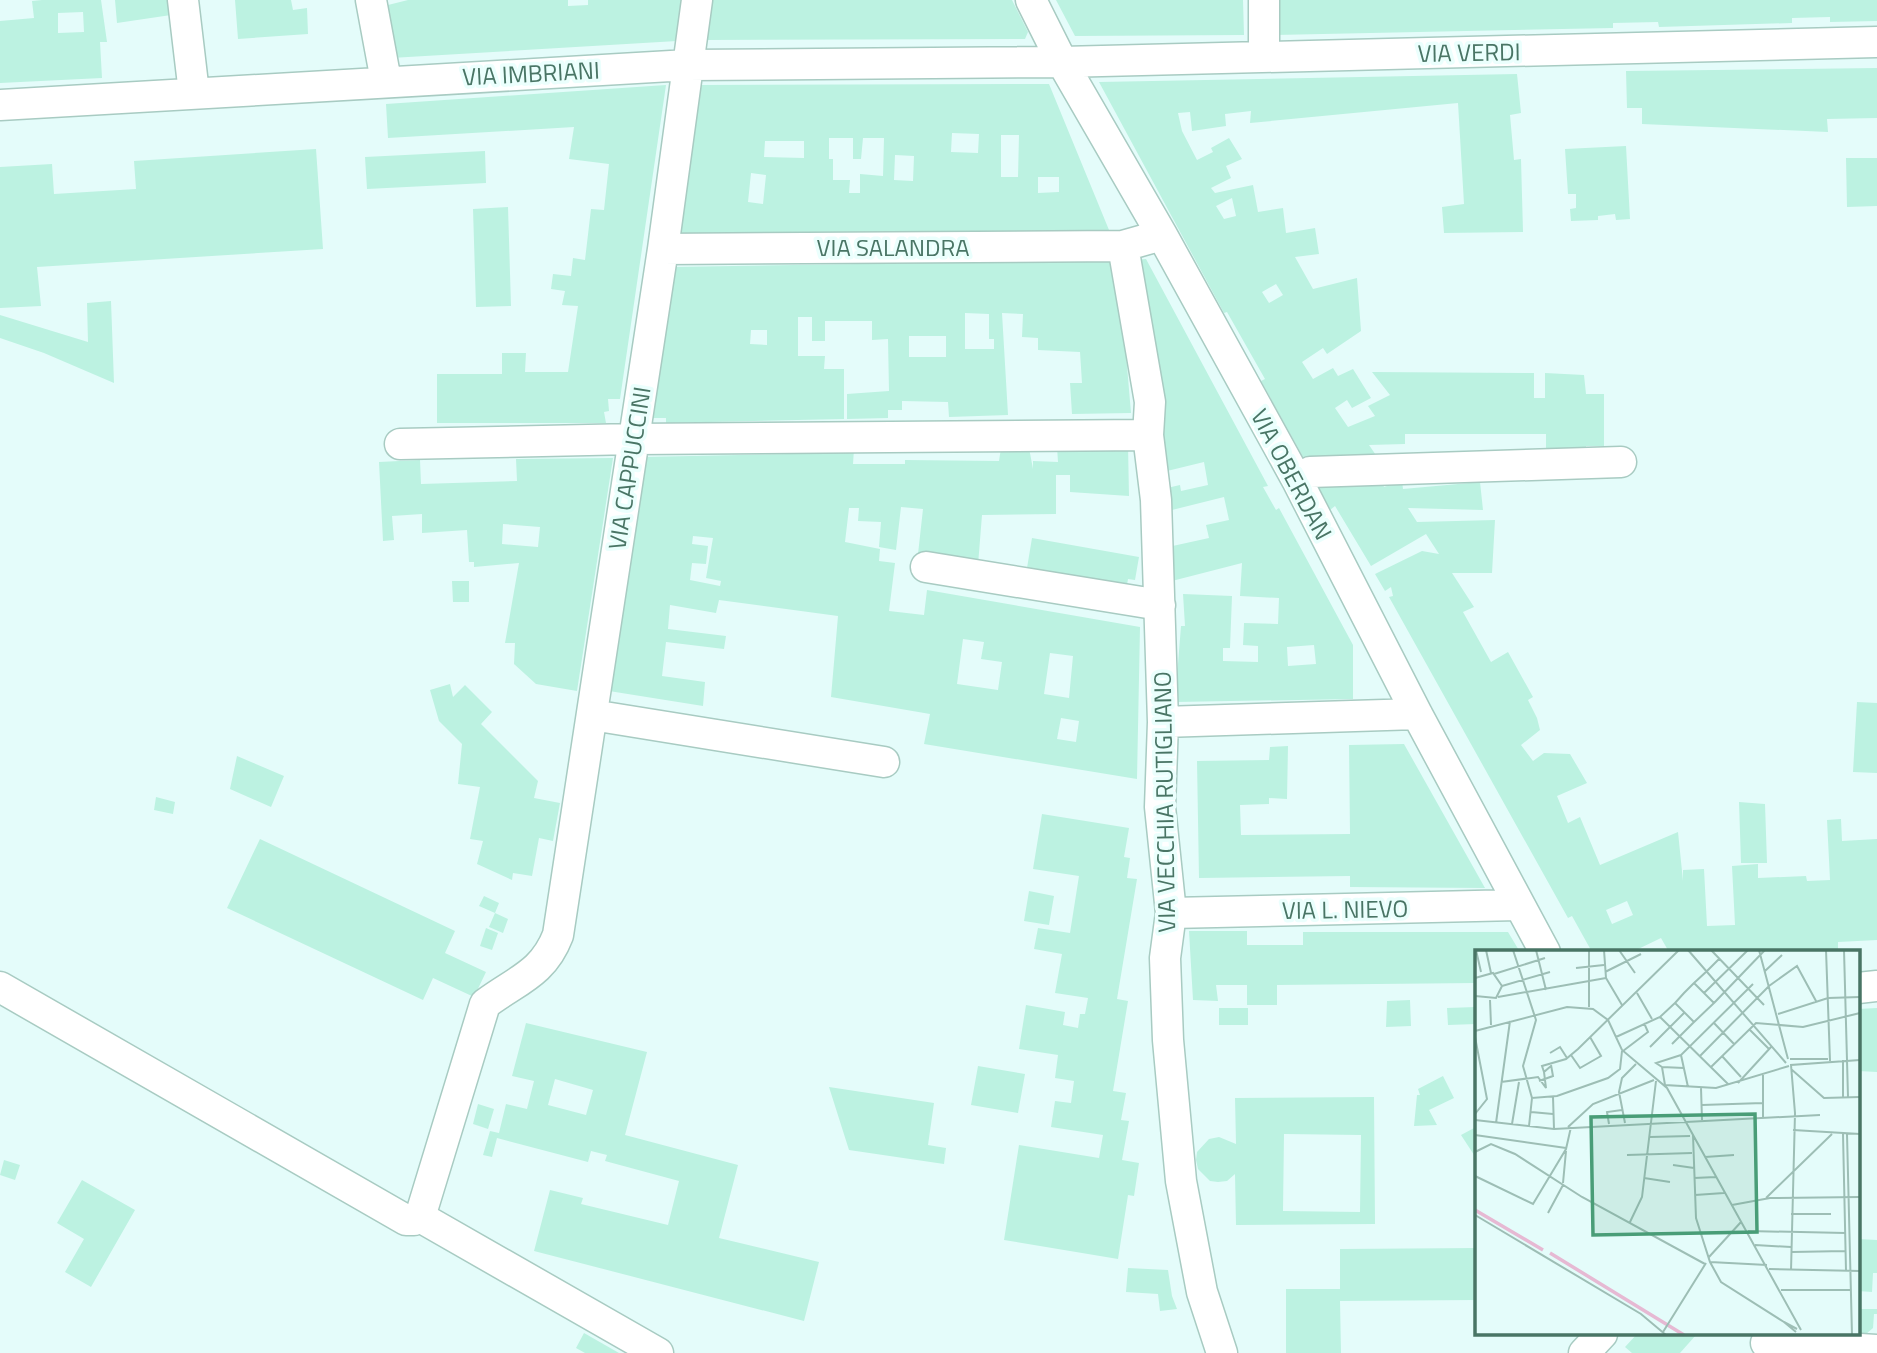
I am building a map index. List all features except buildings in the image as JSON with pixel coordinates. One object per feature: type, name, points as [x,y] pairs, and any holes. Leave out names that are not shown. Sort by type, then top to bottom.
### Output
[{"type":"street","points":[[183,0],[194,93]]},
{"type":"street","points":[[370,0],[386,81]]},
{"type":"street","name":"VIA CAPPUCCINI","points":[[421,1217],[485,1003],[534,972],[551,954],[558,935],[663,249],[697,0]]},
{"type":"street","name":"VIA OBERDAN","points":[[1031,0],[1062,62],[1162,235],[1297,480],[1544,950]]},
{"type":"street","points":[[1264,0],[1264,57]]},
{"type":"street","name":"VIA VERDI","points":[[1062,62],[1877,42]]},
{"type":"street","name":"VIA IMBRIANI","points":[[0,105],[688,65],[1062,62]]},
{"type":"street","points":[[1123,246],[1162,235]]},
{"type":"street","name":"VIA SALANDRA","points":[[663,249],[1123,246]]},
{"type":"street","name":"VIA VECCHIA RUTIGLIANO","points":[[1123,246],[1150,402],[1148,435],[1156,500],[1163,722],[1160,807],[1171,913],[1166,958],[1168,1026],[1181,1181],[1202,1292],[1222,1353]]},
{"type":"street","points":[[400,444],[634,439],[1148,435]]},
{"type":"street","points":[[1297,480],[1310,472],[1622,462]]},
{"type":"street","points":[[926,567],[1160,605]]},
{"type":"street","points":[[1163,722],[1418,714]]},
{"type":"street","points":[[592,715],[884,762]]},
{"type":"street","name":"VIA L. NIEVO","points":[[1171,913],[1518,905]]},
{"type":"street","points":[[0,987],[406,1220],[421,1217],[658,1353]]},
{"type":"street","points":[[1584,1353],[1600,1336]]},
{"type":"street","points":[[1766,1343],[1877,1350]]}]
